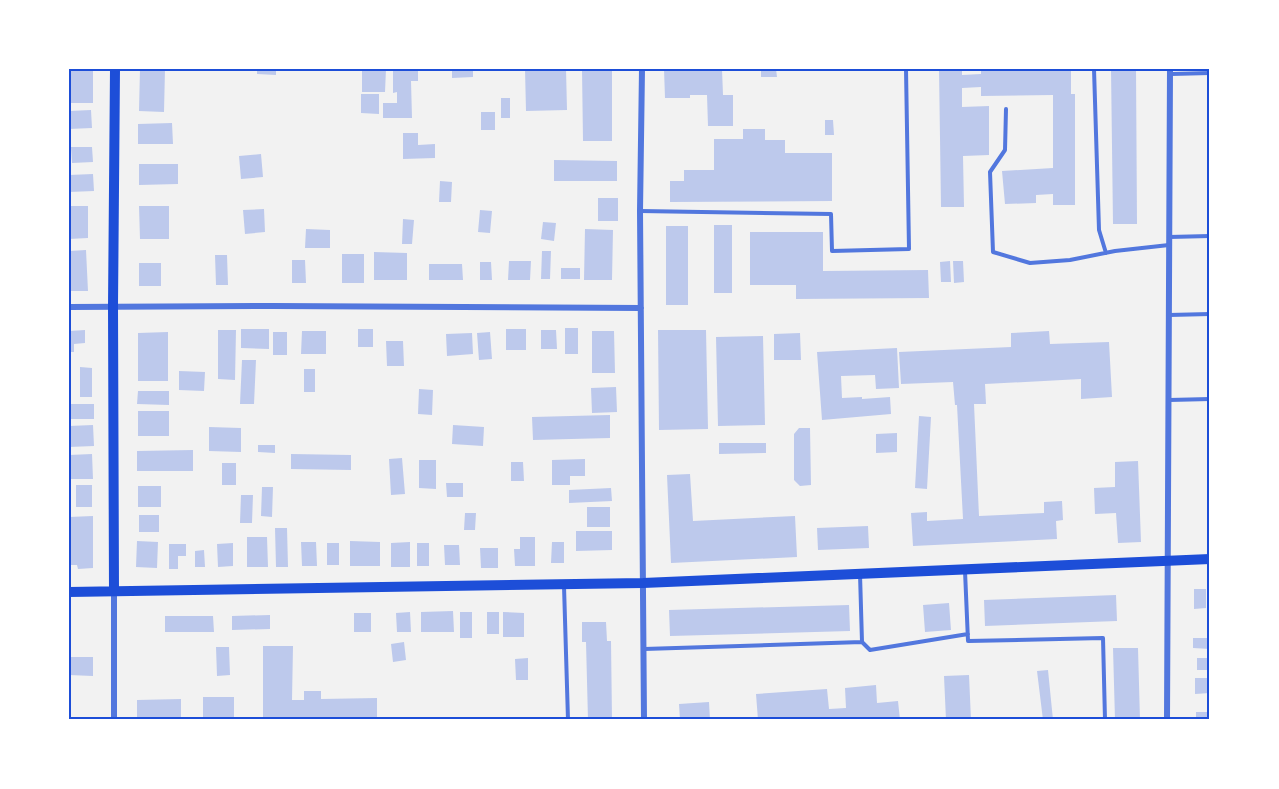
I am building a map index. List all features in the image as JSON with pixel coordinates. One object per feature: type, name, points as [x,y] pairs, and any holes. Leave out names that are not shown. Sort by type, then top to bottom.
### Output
[{"type":"main road","points":[[114,591],[115,69]]},
{"type":"main road","points":[[69,591],[643,583],[1210,559]]},
{"type":"street","points":[[642,69],[640,211],[644,720]]},
{"type":"street","points":[[1167,720],[1170,71]]},
{"type":"street","points":[[69,307],[641,308]]},
{"type":"street","points":[[114,591],[114,720]]},
{"type":"lane","points":[[640,211],[831,214],[832,251],[909,249],[906,69]]},
{"type":"lane","points":[[1094,69],[1099,230],[1106,253]]},
{"type":"lane","points":[[1170,71],[1210,73]]},
{"type":"lane","points":[[1006,109],[1005,150],[990,172],[993,252],[1030,263],[1070,260],[1170,245]]},
{"type":"lane","points":[[1169,237],[1210,236]]},
{"type":"lane","points":[[1169,315],[1210,314]]},
{"type":"lane","points":[[1168,400],[1210,399]]},
{"type":"lane","points":[[965,569],[968,641],[1103,638],[1105,720]]},
{"type":"lane","points":[[860,574],[862,642],[870,650],[968,634]]},
{"type":"lane","points":[[564,584],[568,720]]},
{"type":"lane","points":[[644,649],[862,642]]},
{"type":"building","points":[[69,69],[93,69],[93,103],[69,103]]},
{"type":"building","points":[[140,69],[165,69],[164,112],[139,111]]},
{"type":"building","points":[[257,69],[276,69],[276,75],[257,74]]},
{"type":"building","points":[[362,69],[386,69],[385,92],[362,92]]},
{"type":"building","points":[[393,69],[429,69],[429,71],[418,71],[418,81],[411,81],[412,118],[383,118],[383,103],[397,103],[397,92],[393,93]]},
{"type":"building","points":[[452,69],[473,69],[473,77],[452,78]]},
{"type":"building","points":[[525,69],[566,69],[567,110],[526,111]]},
{"type":"building","points":[[582,69],[612,69],[612,141],[583,141]]},
{"type":"building","points":[[664,69],[722,69],[723,95],[733,95],[733,126],[708,126],[707,95],[665,98]]},
{"type":"building","points":[[761,69],[776,69],[777,77],[761,77]]},
{"type":"building","points":[[939,69],[962,69],[962,75],[981,74],[981,69],[1071,69],[1071,94],[1075,94],[1075,205],[1053,205],[1053,194],[1036,195],[1036,203],[1005,204],[1002,171],[1053,168],[1053,95],[981,96],[981,87],[962,88],[962,107],[989,106],[989,155],[963,156],[964,207],[941,207]]},
{"type":"building","points":[[1111,69],[1136,69],[1137,224],[1113,224]]},
{"type":"building","points":[[361,94],[379,94],[379,114],[361,113]]},
{"type":"building","points":[[501,98],[510,98],[510,118],[501,118]]},
{"type":"building","points":[[91,110],[92,128],[69,129],[69,111]]},
{"type":"building","points":[[481,112],[495,112],[495,130],[481,130]]},
{"type":"building","points":[[825,120],[833,120],[834,135],[825,135]]},
{"type":"building","points":[[172,123],[173,144],[138,144],[138,124]]},
{"type":"building","points":[[743,129],[765,129],[765,140],[785,140],[785,153],[832,153],[832,201],[670,202],[670,181],[684,181],[684,170],[714,170],[714,139],[743,139]]},
{"type":"building","points":[[403,133],[418,133],[418,145],[435,144],[435,158],[403,159]]},
{"type":"building","points":[[71,147],[92,147],[93,162],[72,163]]},
{"type":"building","points":[[261,154],[263,177],[241,179],[239,156]]},
{"type":"building","points":[[554,160],[617,161],[617,181],[554,181]]},
{"type":"building","points":[[139,164],[178,164],[178,184],[139,185]]},
{"type":"building","points":[[93,174],[94,191],[69,192],[69,175]]},
{"type":"building","points":[[440,181],[452,182],[451,202],[439,202]]},
{"type":"building","points":[[598,198],[618,198],[618,221],[598,221]]},
{"type":"building","points":[[69,206],[88,206],[88,238],[69,239]]},
{"type":"building","points":[[139,206],[169,206],[169,239],[140,239]]},
{"type":"building","points":[[264,209],[265,232],[245,234],[243,210]]},
{"type":"building","points":[[480,210],[492,211],[490,233],[478,232]]},
{"type":"building","points":[[403,219],[414,220],[412,244],[402,244]]},
{"type":"building","points":[[543,222],[556,223],[554,241],[541,239]]},
{"type":"building","points":[[714,225],[732,225],[732,293],[714,293]]},
{"type":"building","points":[[666,226],[688,226],[688,305],[666,305]]},
{"type":"building","points":[[306,229],[330,230],[330,248],[305,248]]},
{"type":"building","points":[[585,229],[613,230],[612,280],[584,280]]},
{"type":"building","points":[[750,232],[823,232],[823,271],[928,270],[929,298],[796,299],[796,285],[750,285]]},
{"type":"building","points":[[86,250],[88,291],[69,291],[69,251]]},
{"type":"building","points":[[542,251],[551,251],[550,279],[541,279]]},
{"type":"building","points":[[374,252],[407,253],[407,280],[374,280]]},
{"type":"building","points":[[342,254],[364,254],[364,283],[342,283]]},
{"type":"building","points":[[215,255],[227,255],[228,285],[216,285]]},
{"type":"building","points":[[292,260],[305,260],[306,283],[292,283]]},
{"type":"building","points":[[509,261],[531,261],[530,280],[508,280]]},
{"type":"building","points":[[950,261],[951,282],[941,282],[940,262]]},
{"type":"building","points":[[953,261],[963,261],[964,282],[954,283]]},
{"type":"building","points":[[480,262],[491,262],[492,280],[480,280]]},
{"type":"building","points":[[139,263],[161,263],[161,286],[139,286]]},
{"type":"building","points":[[429,264],[462,264],[463,280],[429,280]]},
{"type":"building","points":[[561,268],[580,268],[580,279],[561,279]]},
{"type":"building","points":[[565,328],[578,328],[578,354],[565,354]]},
{"type":"building","points":[[241,329],[269,329],[269,349],[241,348]]},
{"type":"building","points":[[358,329],[373,329],[373,347],[358,347]]},
{"type":"building","points":[[506,329],[526,329],[526,350],[506,350]]},
{"type":"building","points":[[85,330],[85,343],[74,344],[74,352],[69,352],[69,331]]},
{"type":"building","points":[[218,330],[236,330],[235,380],[218,379]]},
{"type":"building","points":[[541,330],[556,330],[557,349],[541,349]]},
{"type":"building","points":[[658,330],[706,330],[708,429],[659,430]]},
{"type":"building","points":[[302,331],[326,331],[326,354],[301,354]]},
{"type":"building","points":[[592,331],[614,331],[615,373],[592,373]]},
{"type":"building","points":[[1049,331],[1050,344],[1109,342],[1112,397],[1081,399],[1081,379],[985,384],[986,404],[974,404],[979,516],[1044,513],[1044,502],[1062,501],[1063,520],[1056,521],[1057,539],[913,546],[911,513],[927,512],[927,521],[963,519],[957,405],[955,405],[953,382],[901,384],[899,352],[1011,347],[1011,333]]},
{"type":"building","points":[[168,332],[168,381],[138,381],[138,333]]},
{"type":"building","points":[[273,332],[287,332],[287,355],[273,355]]},
{"type":"building","points":[[490,332],[492,359],[479,360],[477,333]]},
{"type":"building","points":[[472,333],[473,354],[447,356],[446,334]]},
{"type":"building","points":[[800,333],[801,360],[774,360],[774,334]]},
{"type":"building","points":[[763,336],[765,425],[718,426],[716,337]]},
{"type":"building","points":[[386,341],[403,341],[404,366],[387,366]]},
{"type":"building","points":[[897,348],[899,388],[876,389],[875,375],[841,376],[842,398],[890,397],[891,414],[822,420],[817,352]]},
{"type":"building","points":[[242,360],[256,360],[254,404],[240,404]]},
{"type":"building","points":[[80,367],[92,368],[92,397],[80,397]]},
{"type":"building","points":[[304,369],[315,369],[315,392],[304,392]]},
{"type":"building","points":[[179,371],[205,372],[204,391],[179,390]]},
{"type":"building","points":[[616,387],[617,412],[592,413],[591,388]]},
{"type":"building","points":[[419,389],[433,390],[432,415],[418,414]]},
{"type":"building","points":[[138,391],[169,391],[169,405],[137,404]]},
{"type":"building","points":[[69,404],[94,404],[94,419],[69,419]]},
{"type":"building","points":[[138,411],[169,411],[169,436],[138,436]]},
{"type":"building","points":[[610,415],[610,438],[533,440],[532,417]]},
{"type":"building","points":[[919,416],[931,417],[927,489],[915,488]]},
{"type":"building","points":[[93,425],[94,446],[69,447],[69,426]]},
{"type":"building","points":[[453,425],[484,427],[483,446],[452,444]]},
{"type":"building","points":[[209,427],[241,428],[241,452],[209,451]]},
{"type":"building","points":[[799,428],[810,428],[811,485],[800,486],[794,480],[794,434]]},
{"type":"building","points":[[897,433],[897,452],[876,453],[876,434]]},
{"type":"building","points":[[719,443],[766,443],[766,453],[719,454]]},
{"type":"building","points":[[258,445],[275,445],[275,453],[258,452]]},
{"type":"building","points":[[193,450],[193,471],[137,471],[137,451]]},
{"type":"building","points":[[92,454],[93,479],[69,479],[69,455]]},
{"type":"building","points":[[291,454],[351,455],[351,470],[291,469]]},
{"type":"building","points":[[402,458],[405,494],[391,495],[389,459]]},
{"type":"building","points":[[585,459],[585,476],[570,476],[570,485],[552,485],[552,460]]},
{"type":"building","points":[[419,460],[436,460],[436,489],[419,488]]},
{"type":"building","points":[[1138,461],[1141,542],[1118,543],[1116,513],[1095,514],[1094,488],[1115,487],[1115,462]]},
{"type":"building","points":[[511,462],[523,462],[524,481],[511,481]]},
{"type":"building","points":[[222,463],[236,463],[236,485],[222,485]]},
{"type":"building","points":[[690,474],[693,521],[795,516],[797,557],[671,563],[667,475]]},
{"type":"building","points":[[446,483],[463,483],[463,497],[447,497]]},
{"type":"building","points":[[76,485],[92,485],[92,507],[76,507]]},
{"type":"building","points":[[138,486],[161,486],[161,507],[138,507]]},
{"type":"building","points":[[262,487],[273,487],[272,517],[261,516]]},
{"type":"building","points":[[611,488],[612,501],[569,503],[569,490]]},
{"type":"building","points":[[241,495],[253,495],[252,523],[240,523]]},
{"type":"building","points":[[587,507],[610,507],[610,527],[587,527]]},
{"type":"building","points":[[465,513],[476,513],[475,530],[464,530]]},
{"type":"building","points":[[139,515],[159,515],[159,532],[139,532]]},
{"type":"building","points":[[93,516],[93,568],[78,569],[77,565],[69,565],[69,517]]},
{"type":"building","points":[[868,526],[869,548],[818,550],[817,528]]},
{"type":"building","points":[[275,528],[287,528],[288,567],[276,567]]},
{"type":"building","points":[[576,531],[612,531],[612,550],[576,551]]},
{"type":"building","points":[[247,537],[267,537],[268,567],[247,567]]},
{"type":"building","points":[[520,537],[535,537],[535,566],[515,566],[514,549],[520,549]]},
{"type":"building","points":[[137,541],[158,542],[157,568],[136,567]]},
{"type":"building","points":[[350,541],[380,542],[380,566],[350,566]]},
{"type":"building","points":[[301,542],[316,542],[317,566],[302,566]]},
{"type":"building","points":[[410,542],[410,567],[391,567],[391,543]]},
{"type":"building","points":[[552,542],[564,542],[564,563],[551,563]]},
{"type":"building","points":[[233,543],[233,566],[218,567],[217,544]]},
{"type":"building","points":[[327,543],[339,543],[339,565],[327,565]]},
{"type":"building","points":[[417,543],[429,543],[429,566],[417,566]]},
{"type":"building","points":[[169,544],[186,544],[186,556],[178,556],[178,569],[169,569]]},
{"type":"building","points":[[444,545],[459,545],[460,565],[445,565]]},
{"type":"building","points":[[480,548],[498,548],[498,568],[481,568]]},
{"type":"building","points":[[204,550],[205,567],[195,567],[195,551]]},
{"type":"building","points":[[1194,589],[1206,589],[1206,608],[1194,609]]},
{"type":"building","points":[[1116,595],[1117,621],[985,626],[984,600]]},
{"type":"building","points":[[949,603],[951,630],[925,632],[923,605]]},
{"type":"building","points":[[849,605],[850,631],[670,636],[669,610]]},
{"type":"building","points":[[453,611],[454,632],[421,632],[421,612]]},
{"type":"building","points":[[410,612],[411,632],[397,632],[396,613]]},
{"type":"building","points":[[460,612],[472,612],[472,638],[460,638]]},
{"type":"building","points":[[487,612],[499,612],[499,634],[487,634]]},
{"type":"building","points":[[503,612],[524,613],[524,637],[503,637]]},
{"type":"building","points":[[354,613],[371,613],[371,632],[354,632]]},
{"type":"building","points":[[270,615],[270,629],[232,630],[232,616]]},
{"type":"building","points":[[165,616],[213,616],[214,632],[165,632]]},
{"type":"building","points":[[582,622],[606,622],[607,641],[611,641],[612,720],[588,720],[586,642],[582,642]]},
{"type":"building","points":[[1193,638],[1210,638],[1210,649],[1193,648]]},
{"type":"building","points":[[404,642],[406,660],[393,662],[391,644]]},
{"type":"building","points":[[263,646],[293,646],[292,700],[304,700],[304,691],[321,691],[321,699],[377,698],[377,720],[263,720]]},
{"type":"building","points":[[216,647],[229,647],[230,675],[217,676]]},
{"type":"building","points":[[1113,648],[1138,648],[1140,720],[1115,720]]},
{"type":"building","points":[[69,657],[93,657],[93,676],[69,675]]},
{"type":"building","points":[[528,658],[528,680],[516,680],[515,659]]},
{"type":"building","points":[[1197,658],[1210,658],[1210,670],[1197,670]]},
{"type":"building","points":[[1048,670],[1053,720],[1043,720],[1037,671]]},
{"type":"building","points":[[969,675],[971,720],[946,720],[944,676]]},
{"type":"building","points":[[1195,678],[1210,678],[1210,693],[1195,694]]},
{"type":"building","points":[[876,685],[877,703],[898,701],[900,720],[801,720],[801,718],[758,720],[756,694],[827,689],[829,709],[846,708],[845,688]]},
{"type":"building","points":[[203,697],[234,697],[234,720],[203,720]]},
{"type":"building","points":[[181,699],[181,720],[137,718],[137,700]]},
{"type":"building","points":[[709,702],[710,720],[680,720],[679,704]]},
{"type":"building","points":[[1196,712],[1210,712],[1210,720],[1196,720]]}]
